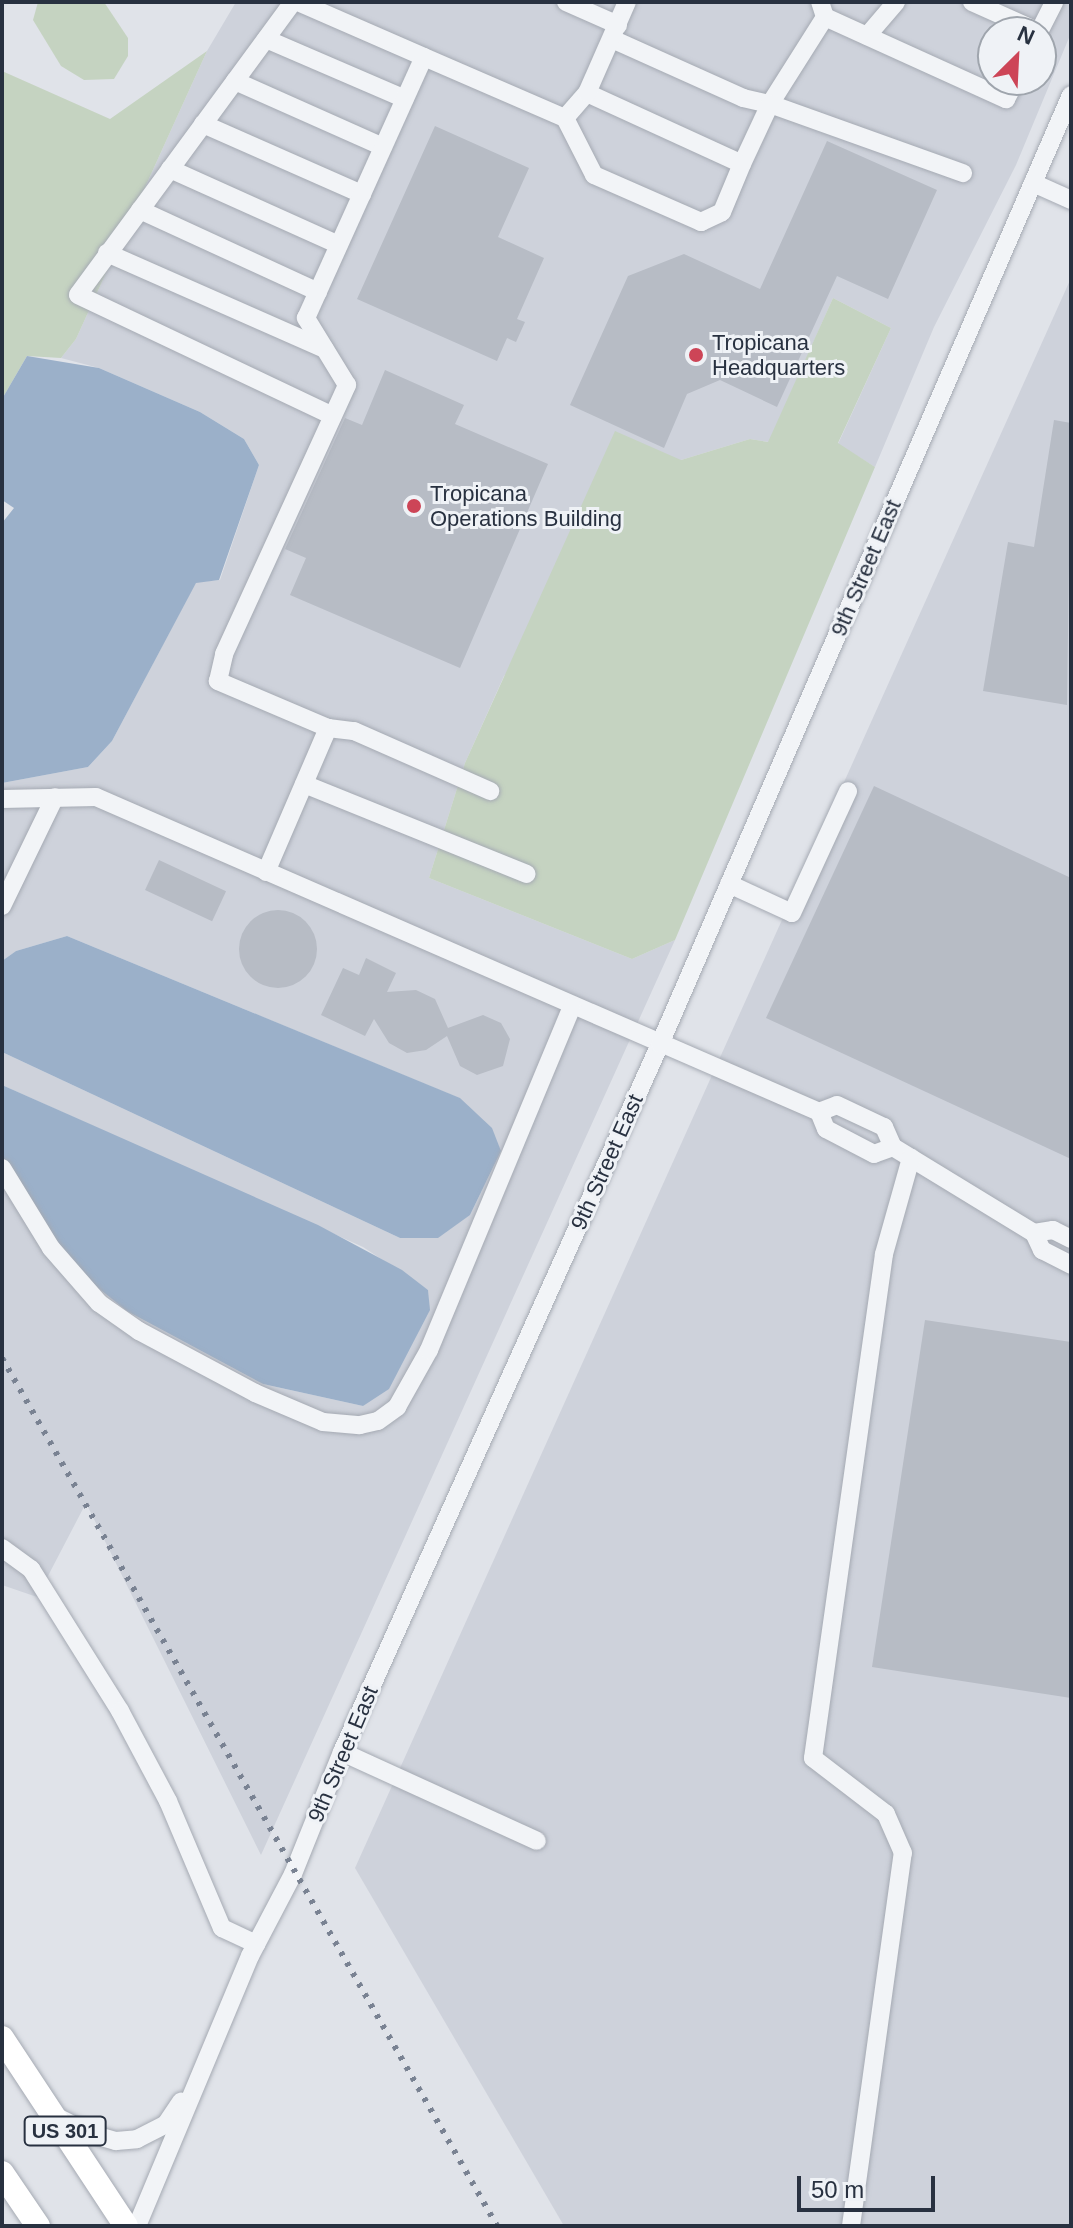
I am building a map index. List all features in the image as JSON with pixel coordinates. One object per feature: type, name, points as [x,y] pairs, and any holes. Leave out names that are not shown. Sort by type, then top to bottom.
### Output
[{"type":"main road","name":"US 301","points":[[2,2038],[126,2226]]},
{"type":"main road","points":[[2,2173],[38,2226]]},
{"type":"street","points":[[333,416],[78,295],[295,2],[565,118],[594,175],[701,222],[722,212],[770,104],[823,7],[867,36],[977,86]]},
{"type":"street","points":[[566,2],[615,32],[743,98],[770,104],[963,173]]},
{"type":"street","points":[[565,118],[587,93],[627,2]]},
{"type":"street","points":[[867,36],[896,2]]},
{"type":"street","points":[[972,2],[1003,16]]},
{"type":"street","points":[[266,39],[405,99]]},
{"type":"street","points":[[424,57],[306,318],[347,385],[224,654],[218,681],[328,728],[354,731],[490,791]]},
{"type":"street","points":[[235,81],[383,147]]},
{"type":"street","points":[[587,93],[742,164]]},
{"type":"street","name":"9th Street East","points":[[137,2226],[256,1944],[293,1874],[342,1752],[660,1044],[1071,95]]},
{"type":"street","points":[[203,124],[362,194]]},
{"type":"street","points":[[170,169],[339,245]]},
{"type":"street","points":[[1033,183],[1071,200]]},
{"type":"street","points":[[140,210],[318,292]]},
{"type":"street","points":[[107,253],[325,349]]},
{"type":"street","points":[[266,872],[328,728]]},
{"type":"street","points":[[304,784],[527,874]]},
{"type":"street","points":[[729,884],[792,913],[848,791]]},
{"type":"street","points":[[2,906],[55,797]]},
{"type":"street","points":[[2,799],[96,797],[819,1112],[837,1105],[884,1127],[893,1147],[1034,1233],[1042,1250],[1071,1265]]},
{"type":"street","points":[[2,1168],[51,1248],[99,1303],[139,1331],[255,1393],[323,1422],[360,1425],[378,1421],[397,1407],[429,1350],[572,1007]]},
{"type":"street","points":[[819,1112],[826,1129],[874,1154],[893,1147]]},
{"type":"street","points":[[851,2226],[903,1853],[886,1814],[813,1758],[884,1254],[911,1158]]},
{"type":"street","points":[[1034,1233],[1053,1230],[1071,1239]]},
{"type":"street","points":[[2,1548],[31,1569],[120,1711],[168,1801],[222,1928],[256,1944]]},
{"type":"street","points":[[342,1752],[537,1841]]},
{"type":"street","points":[[55,2116],[91,2134],[116,2141],[137,2139],[166,2124],[199,2077]]},
{"type":"shaded area","points":[[236,2],[1071,2],[1071,33],[1057,67],[1057,16],[977,16],[977,96],[1045,96],[1016,165],[934,327],[875,467],[838,444],[891,328],[833,298],[769,442],[750,439],[681,460],[504,676],[465,763],[429,878],[632,959],[675,940],[261,1855],[86,1503],[37,1597],[2,1585],[2,1160],[263,1384],[363,1406],[429,1310],[428,1290],[363,1247],[2,1085],[2,1052],[400,1238],[470,1215],[501,1151],[459,1098],[67,936],[16,951],[2,961],[2,783],[88,767],[112,741],[196,582],[220,580],[259,465],[244,439],[200,412],[99,368],[61,358],[76,339],[207,51]]},
{"type":"shaded area","points":[[1071,278],[1071,2226],[564,2226],[355,1868]]},
{"type":"green space","points":[[38,2],[104,2],[128,38],[128,56],[114,79],[84,80],[61,66],[33,20]]},
{"type":"green space","points":[[207,51],[76,339],[61,358],[27,356],[2,399],[2,71],[110,119]]},
{"type":"green space","points":[[833,298],[891,328],[838,443],[875,467],[675,940],[632,959],[429,878],[465,763],[615,431],[681,460],[750,439],[768,442]]},
{"type":"water","points":[[27,356],[99,368],[200,412],[244,439],[259,465],[219,580],[196,583],[112,741],[88,767],[2,783],[2,523],[14,508],[2,500],[2,399]]},
{"type":"water","points":[[67,936],[460,1098],[492,1128],[501,1151],[470,1215],[438,1238],[400,1238],[2,1052],[2,961],[16,951]]},
{"type":"water","points":[[2,1085],[318,1225],[402,1270],[428,1290],[430,1310],[389,1389],[363,1406],[263,1384],[127,1311],[67,1263],[2,1160]]},
{"type":"building","points":[[435,126],[529,168],[498,237],[544,258],[517,319],[525,322],[516,342],[507,338],[497,361],[357,299]]},
{"type":"building","name":"Tropicana Headquarters","points":[[827,141],[937,190],[888,299],[837,276],[777,407],[720,380],[687,394],[664,448],[570,405],[628,276],[684,254],[760,289]]},
{"type":"building","name":"Tropicana Operations Building","points":[[385,370],[464,405],[455,424],[548,464],[460,668],[290,595],[306,558],[285,549],[345,418],[362,425]]},
{"type":"building","points":[[1054,420],[1071,423],[1067,705],[983,691],[1008,542],[1034,547]]},
{"type":"building","points":[[874,786],[1071,878],[1071,1159],[766,1018]]},
{"type":"building","points":[[159,860],[226,891],[212,921],[145,890]]},
{"type":"building","points":[[270,910],[286,910],[300,916],[311,927],[317,949],[311,971],[300,982],[286,988],[270,988],[256,982],[245,971],[239,957],[239,941],[245,927],[256,916]]},
{"type":"building","points":[[366,958],[396,973],[387,992],[416,990],[435,999],[448,1028],[483,1015],[501,1023],[510,1039],[503,1066],[477,1075],[460,1066],[447,1036],[426,1050],[407,1053],[389,1043],[374,1019],[365,1036],[321,1015],[343,968],[359,975]]},
{"type":"building","points":[[925,1320],[1071,1342],[1071,1698],[872,1667]]},
{"type":"railway","points":[[2,1358],[497,2226]]},
{"type":"place","name":"Tropicana Headquarters","points":[[696,355]]},
{"type":"place","name":"Tropicana Operations Building","points":[[414,506]]}]
